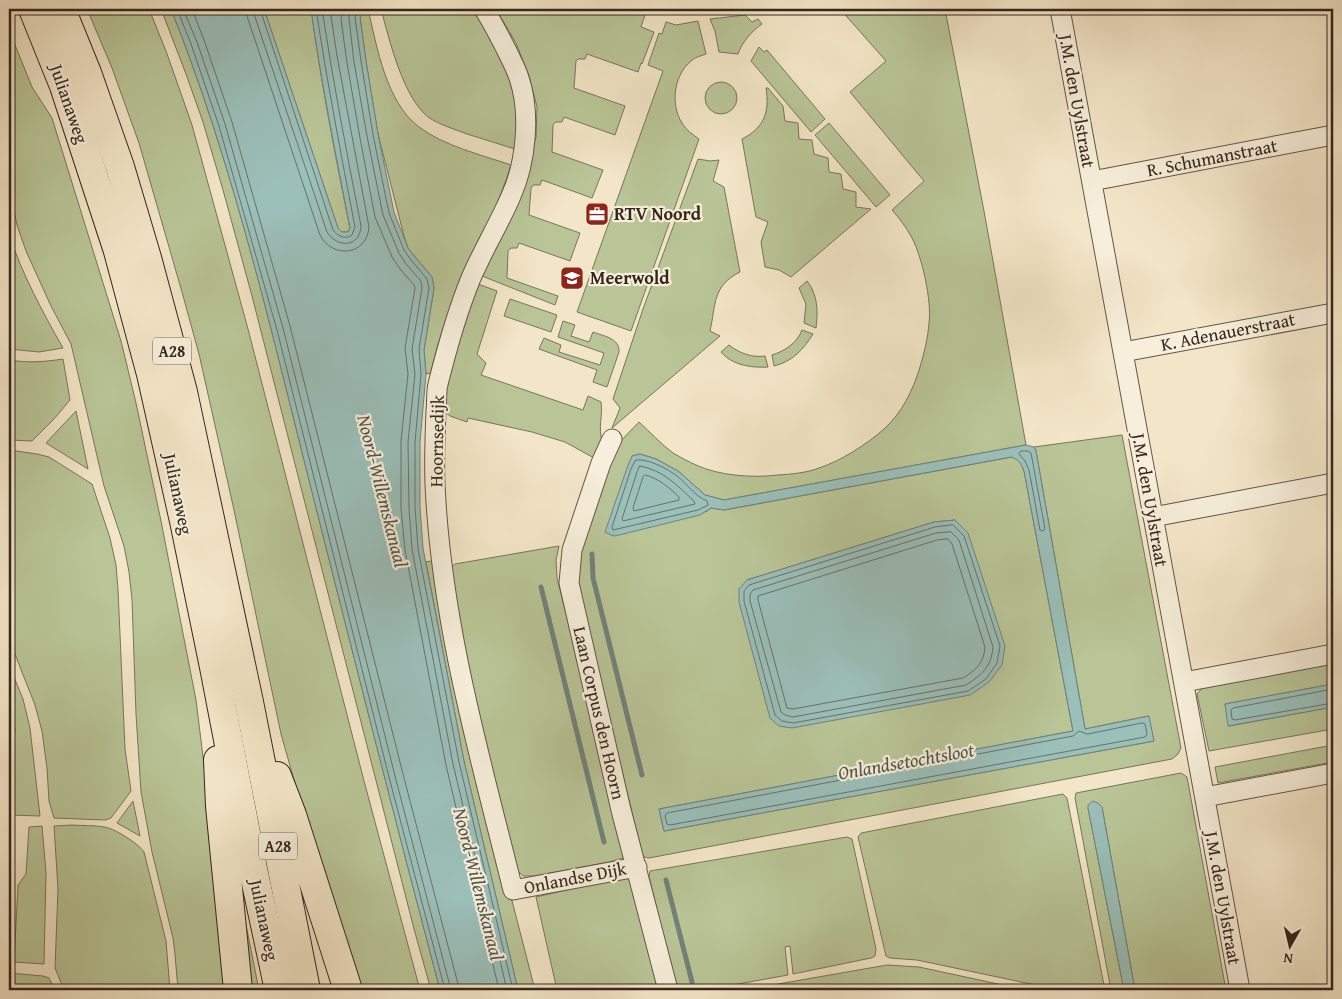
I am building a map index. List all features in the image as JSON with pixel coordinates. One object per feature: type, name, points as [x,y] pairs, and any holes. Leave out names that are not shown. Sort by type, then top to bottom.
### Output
[{"type":"highway","name":"Julianaweg","points":[[33,9],[64,86],[121,260],[152,374],[184,521],[279,990]]},
{"type":"highway","name":"Julianaweg","points":[[61,9],[120,167],[183,392],[249,702],[306,990]]},
{"type":"highway","name":"A28","points":[[214,667],[220,806],[238,990]]},
{"type":"highway","name":"A28","points":[[249,702],[292,815],[348,990]]},
{"type":"street","name":"Hoornsedijk","points":[[484,9],[498,31],[519,78],[524,106],[525,137],[522,158],[512,194],[471,278],[454,323],[438,387],[434,449],[437,516],[455,649],[465,698],[513,890]]},
{"type":"street","name":"J.M. den Uylstraat","points":[[1060,9],[1240,990]]},
{"type":"street","name":"R. Schumanstraat","points":[[1092,181],[1333,135]]},
{"type":"street","name":"K. Adenauerstraat","points":[[1123,352],[1333,312]]},
{"type":"street","name":"Laan Corpus den Hoorn","points":[[612,439],[601,462],[572,550],[569,583],[622,810],[668,990]]},
{"type":"street","points":[[1153,517],[1333,483]]},
{"type":"street","points":[[1184,682],[1333,654]]},
{"type":"street","points":[[1205,797],[1333,773]]},
{"type":"street","name":"Onlandse Dijk","points":[[513,890],[637,867]]},
{"type":"green space","points":[[87,9],[149,9],[192,125],[248,329],[364,781],[420,990],[356,990],[281,734],[234,510],[199,354],[182,292],[139,143],[112,68]]},
{"type":"green space","points":[[161,9],[171,9],[193,66],[213,124],[248,242],[440,990],[431,990],[414,929],[252,296],[223,190],[203,122]]},
{"type":"green space","points":[[264,9],[311,9],[319,64],[350,228],[348,232],[342,232],[338,228]]},
{"type":"green space","points":[[368,9],[384,73],[398,103],[408,116],[419,127],[440,140],[511,165],[502,191],[446,320],[431,373],[426,374],[424,350],[434,288],[432,277],[408,248],[378,134],[360,17]]},
{"type":"green space","points":[[381,9],[476,9],[493,38],[518,97],[518,150],[442,125],[428,117],[419,108],[411,96],[398,67]]},
{"type":"green space","points":[[496,9],[647,9],[641,27],[654,32],[638,72],[587,54],[585,59],[578,59],[576,61],[574,88],[625,106],[615,135],[564,117],[562,122],[556,122],[553,125],[552,152],[603,170],[592,198],[542,180],[540,185],[533,185],[531,188],[529,215],[580,233],[570,261],[519,243],[517,248],[511,248],[508,251],[507,278],[558,296],[555,305],[482,276],[512,213],[524,181],[536,137],[537,107],[529,76],[516,43]]},
{"type":"green space","points":[[840,9],[945,9],[1026,445],[724,500],[705,495],[678,471],[656,459],[640,454],[632,456],[706,512],[711,508],[724,510],[1012,457],[1017,459],[1024,471],[1073,731],[659,809],[664,831],[1154,741],[1148,716],[1085,729],[1034,447],[1122,435],[1181,748],[1172,759],[649,858],[644,857],[577,587],[575,566],[612,450],[639,422],[673,453],[705,469],[726,474],[768,476],[809,471],[836,461],[853,452],[877,435],[890,423],[901,408],[910,393],[920,367],[927,340],[930,314],[925,279],[916,246],[892,210],[924,181],[850,92],[886,61]],"holes":[[[955,520],[747,580],[934,522]]]},
{"type":"green space","points":[[745,15],[752,22],[758,19],[762,24],[748,37],[738,54],[719,52],[715,31],[710,19]]},
{"type":"green space","points":[[698,21],[706,54],[694,58],[685,67],[678,82],[675,99],[678,115],[682,123],[687,130],[699,139],[631,331],[577,312],[663,71],[648,65],[659,33],[662,34],[666,22],[676,25]]},
{"type":"green space","points":[[9,30],[32,87],[52,118],[121,341],[136,403],[196,700],[216,861],[229,990],[178,990],[173,938],[152,852],[141,792],[132,600],[124,546],[104,486],[71,344],[26,251],[17,225],[9,186]]},
{"type":"green space","points":[[759,47],[764,52],[767,50],[825,119],[811,132],[751,61]]},
{"type":"green space","points":[[721,82],[733,86],[737,98],[733,110],[721,114],[709,110],[705,98],[709,86]]},
{"type":"green space","points":[[766,88],[783,106],[785,121],[798,123],[799,139],[812,140],[814,154],[828,158],[829,172],[841,174],[843,189],[856,192],[856,207],[871,209],[791,277],[779,270],[765,267],[761,242],[768,222],[756,217],[742,139],[756,130],[764,118],[767,105]]},
{"type":"green space","points":[[829,123],[890,195],[876,207],[815,135]]},
{"type":"green space","points":[[698,159],[719,160],[713,181],[724,187],[740,272],[724,283],[717,297],[710,331],[720,336],[612,428],[620,408],[613,399],[643,309]]},
{"type":"green space","points":[[9,234],[33,292],[63,348],[39,352],[9,349]]},
{"type":"green space","points":[[807,281],[811,286],[816,303],[816,328],[804,323],[806,304],[799,288]]},
{"type":"green space","points":[[478,284],[497,291],[477,354],[486,363],[481,375],[583,410],[588,396],[601,402],[600,431],[602,441],[594,458],[565,442],[532,432],[468,418],[467,422],[450,416],[445,412],[443,402],[458,333]]},
{"type":"green space","points":[[510,299],[557,315],[551,332],[504,316]]},
{"type":"green space","points":[[563,321],[575,325],[571,336],[589,342],[593,332],[610,338],[619,347],[607,387],[593,382],[597,370],[539,349],[544,338],[561,345],[559,352],[600,365],[604,353],[558,337]]},
{"type":"green space","points":[[802,330],[813,334],[797,354],[787,361],[774,366],[772,355],[790,346]]},
{"type":"green space","points":[[729,345],[746,354],[765,356],[768,367],[755,367],[736,363],[721,352]]},
{"type":"green space","points":[[63,359],[70,400],[32,441],[9,440],[9,360],[36,362]]},
{"type":"green space","points":[[76,411],[88,469],[46,443]]},
{"type":"green space","points":[[9,450],[49,457],[92,484],[110,538],[116,565],[118,589],[125,749],[131,791],[111,818],[105,820],[54,818],[49,801],[42,731],[35,705],[9,639]]},
{"type":"green space","points":[[559,546],[556,560],[557,578],[626,854],[623,858],[609,862],[534,876],[523,876],[518,871],[464,656],[449,569],[455,564]]},
{"type":"green space","points":[[437,560],[509,889],[535,990],[518,990],[464,761],[426,562]]},
{"type":"green space","points":[[1333,660],[1333,684],[1225,704],[1229,726],[1333,707],[1333,729],[1209,751],[1197,694],[1203,687]]},
{"type":"green space","points":[[9,665],[23,699],[30,728],[40,816],[9,815],[15,728],[9,727]]},
{"type":"green space","points":[[1333,745],[1333,762],[1218,783],[1215,767]]},
{"type":"green space","points":[[1181,773],[1187,777],[1226,990],[1135,990],[1102,807],[1088,808],[1124,990],[1111,990],[1075,798],[1076,793]]},
{"type":"green space","points":[[1063,794],[1067,798],[1105,990],[1059,990],[917,960],[886,956],[858,837],[861,833]]},
{"type":"green space","points":[[133,801],[140,836],[117,823]]},
{"type":"green space","points":[[72,825],[108,828],[132,841],[144,852],[166,941],[170,990],[64,990],[55,968],[58,889],[54,826]]},
{"type":"green space","points":[[42,826],[46,873],[44,964],[14,962],[18,885],[26,874],[29,827]]},
{"type":"green space","points":[[847,837],[852,839],[876,949],[875,956],[793,974],[790,946],[785,947],[788,975],[705,990],[676,990],[649,876],[650,871]]},
{"type":"green space","points":[[234,865],[259,990],[244,990]]},
{"type":"green space","points":[[626,876],[631,881],[658,990],[557,990],[536,897]]},
{"type":"green space","points":[[887,965],[919,967],[998,984],[1004,990],[744,990]]},
{"type":"green space","points":[[9,973],[49,978],[55,990],[9,990]]},
{"type":"water","name":"Noord-Willemskanaal","points":[[171,9],[264,9],[338,228],[342,232],[348,232],[350,228],[324,91],[311,9],[368,9],[360,17],[378,134],[394,212],[408,248],[432,277],[434,288],[424,350],[426,374],[420,442],[420,507],[423,548],[464,761],[518,990],[440,990],[248,242],[213,124]]},
{"type":"water","points":[[1026,445],[1034,447],[1036,451],[1085,729],[1149,716],[1154,741],[664,831],[659,809],[1073,731],[1024,471],[1016,459],[1011,457],[724,510],[711,508],[700,515],[615,536],[605,532],[632,456],[640,454],[656,459],[678,471],[705,495],[724,500]]},
{"type":"water","points":[[955,520],[968,533],[1005,646],[1002,665],[989,682],[970,695],[792,728],[779,726],[770,718],[739,602],[739,589],[747,580],[934,522]]},
{"type":"water","points":[[1333,684],[1333,707],[1228,726],[1225,704]]},
{"type":"water","points":[[1093,801],[1102,807],[1135,990],[1124,990],[1088,808],[1088,805]]},
{"type":"waterway","points":[[592,554],[593,578],[642,775]]},
{"type":"waterway","points":[[541,587],[604,842]]},
{"type":"waterway","points":[[666,880],[692,982]]},
{"type":"place","name":"RTV Noord","points":[[597,214]]},
{"type":"place","name":"Meerwold","points":[[572,278]]},
{"type":"water label","name":"Onlandsetochtsloot","points":[[906,761]]}]
